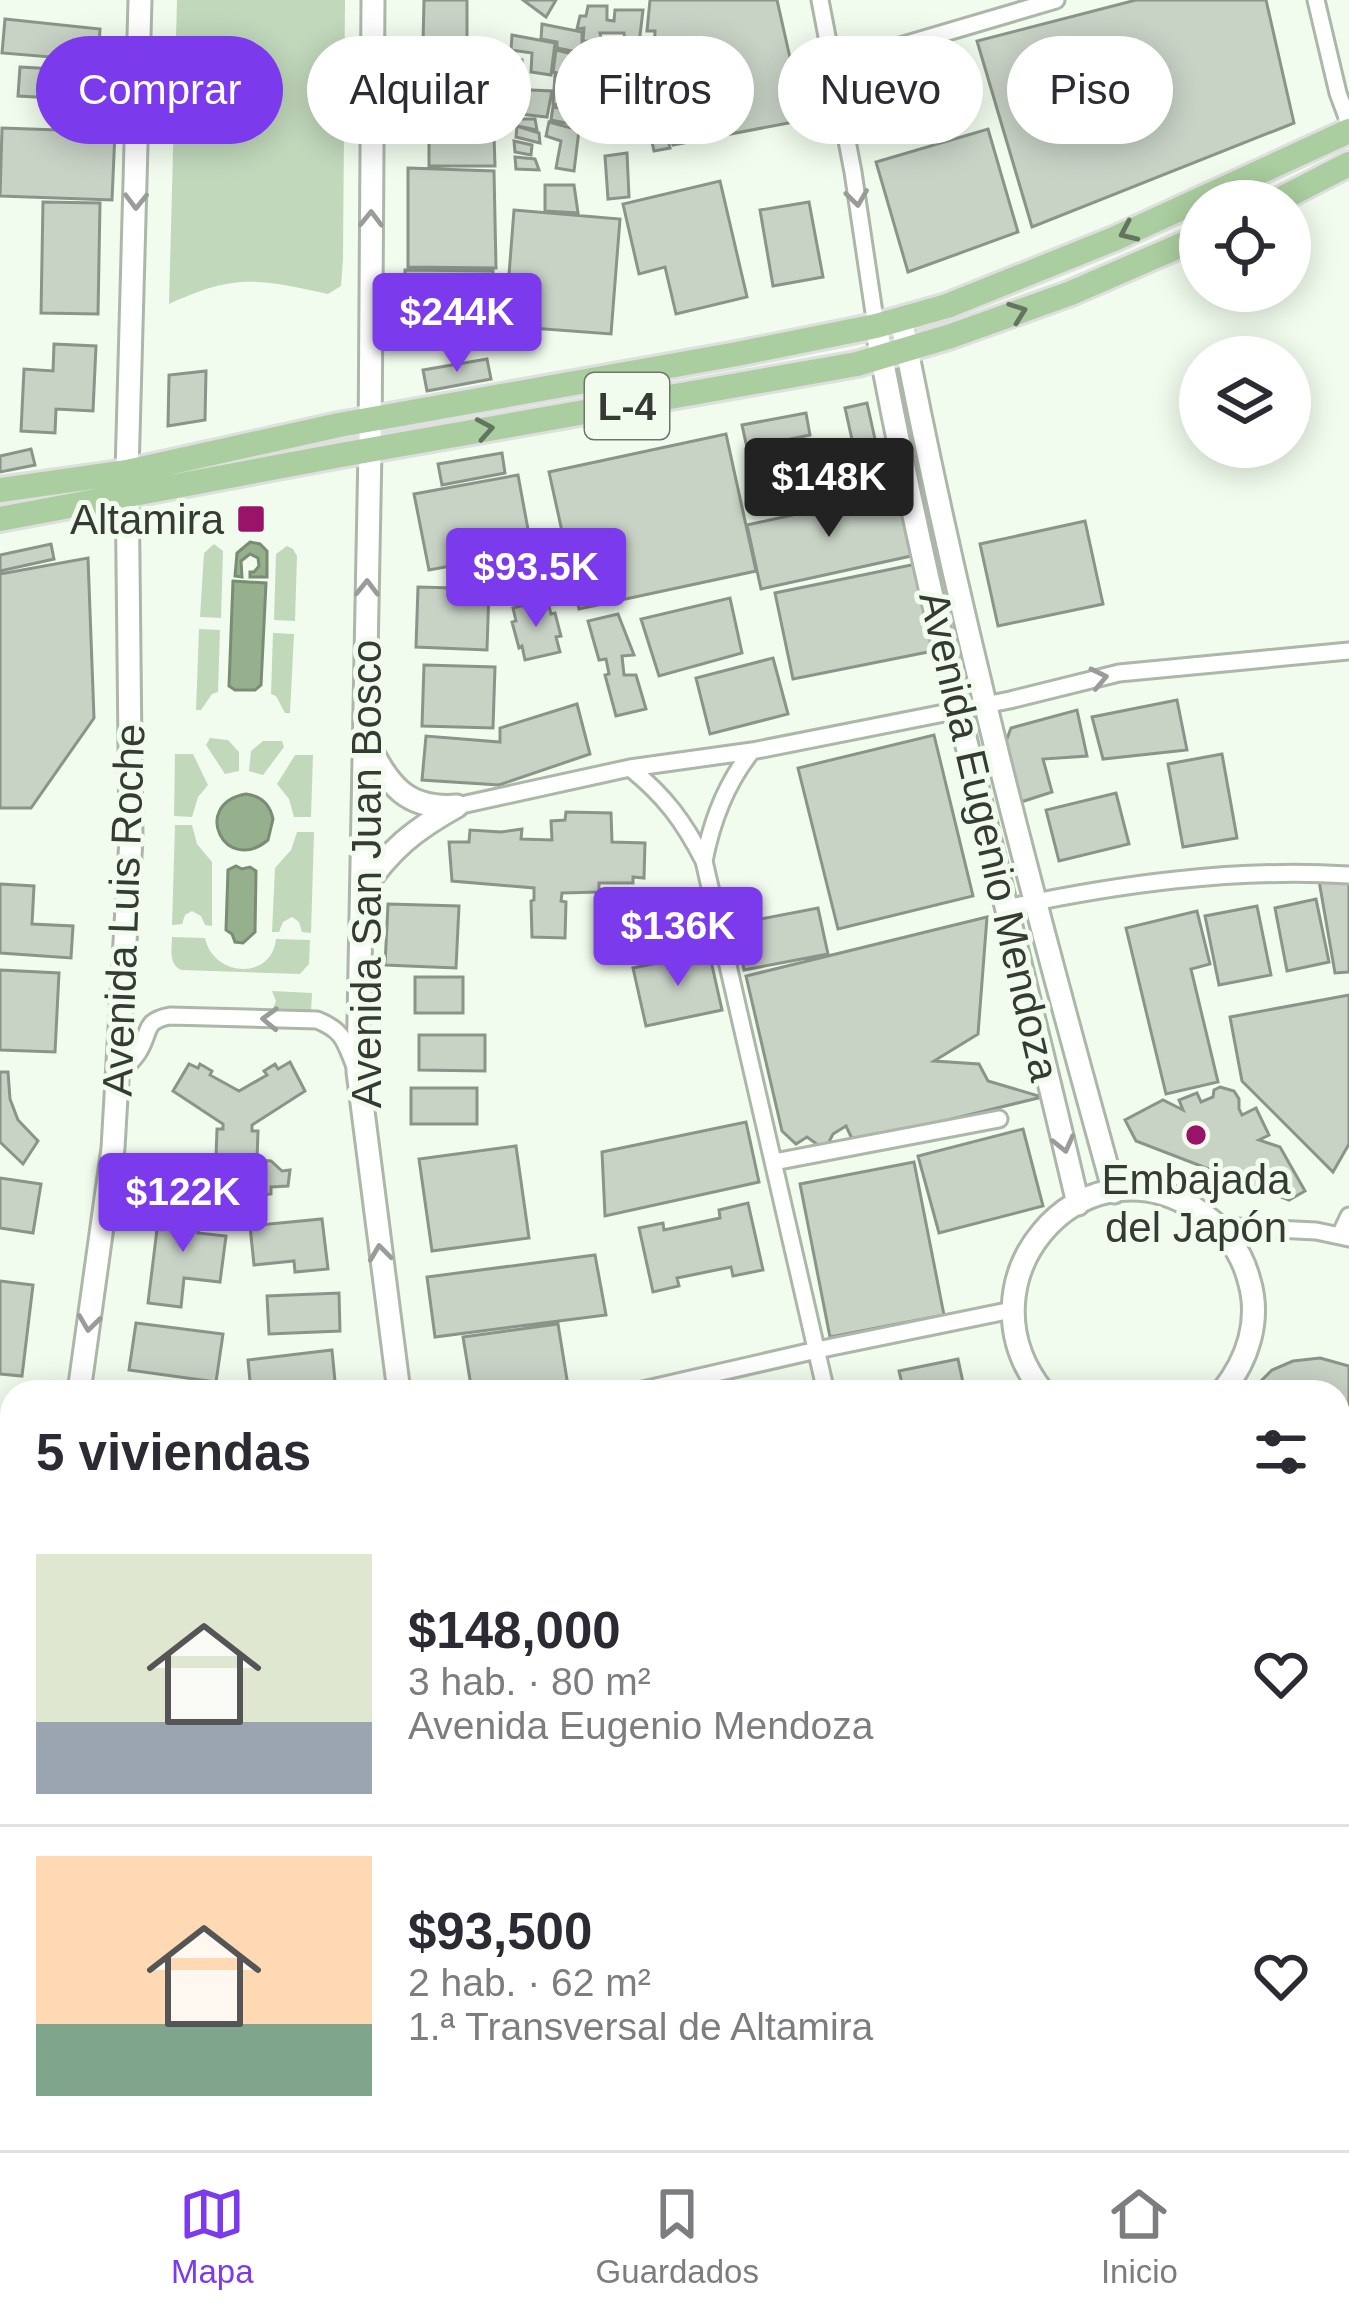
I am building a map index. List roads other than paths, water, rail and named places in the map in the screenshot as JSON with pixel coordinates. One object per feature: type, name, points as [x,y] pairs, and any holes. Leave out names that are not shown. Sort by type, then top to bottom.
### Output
[{"type":"main road","name":"Avenida Luis Roche","points":[[82,1380],[113,1148],[130,839],[127,484],[140,0]]},
{"type":"main road","name":"Avenida San Juan Bosco","points":[[373,0],[358,1072],[396,1380]]},
{"type":"main road","name":"L-4","points":[[0,519],[369,420],[737,354],[947,306],[1114,238],[1349,127]]},
{"type":"main road","points":[[1311,184],[1349,164]]},
{"type":"main road","name":"L-4","points":[[0,490],[127,484],[370,449],[640,404],[894,354],[1071,293],[1179,246]]},
{"type":"main road","name":"Avenida Eugenio Mendoza","points":[[889,322],[901,456],[1078,1204]]},
{"type":"main road","name":"Avenida Eugenio Mendoza","points":[[894,354],[1034,902],[1114,1192]]},
{"type":"main road","points":[[365,739],[382,772],[405,795],[430,807],[457,806]]},
{"type":"main road","points":[[362,891],[404,838],[457,806]]},
{"type":"main road","points":[[1035,1380],[1017,1346],[1012,1310],[1025,1256],[1048,1226],[1078,1204],[1114,1192],[1152,1192],[1188,1204],[1218,1226],[1240,1256],[1254,1309],[1249,1346],[1232,1380]]},
{"type":"main road","points":[[386,1380],[394,1369],[402,1380]]},
{"type":"street","points":[[820,0],[827,36]]},
{"type":"street","points":[[933,36],[1055,0]]},
{"type":"street","points":[[1316,0],[1349,127]]},
{"type":"street","points":[[847,144],[889,322]]},
{"type":"street","points":[[457,806],[630,768],[752,751],[1119,674],[1349,651]]},
{"type":"street","points":[[704,861],[711,826],[724,796],[752,751]]},
{"type":"street","points":[[630,768],[684,822],[704,861],[824,1380]]},
{"type":"street","points":[[1006,908],[1166,880],[1349,875]]},
{"type":"street","points":[[118,1075],[139,1051],[149,1025],[170,1016],[317,1020],[342,1036],[358,1072]]},
{"type":"street","points":[[774,1162],[999,1119]]},
{"type":"street","points":[[1218,1226],[1344,1236],[1349,1216]]},
{"type":"street","points":[[687,1380],[1012,1310]]},
{"type":"place","name":"Altamira","points":[[251,519]]},
{"type":"place","name":"Embajada del Japón","points":[[1196,1135]]}]
